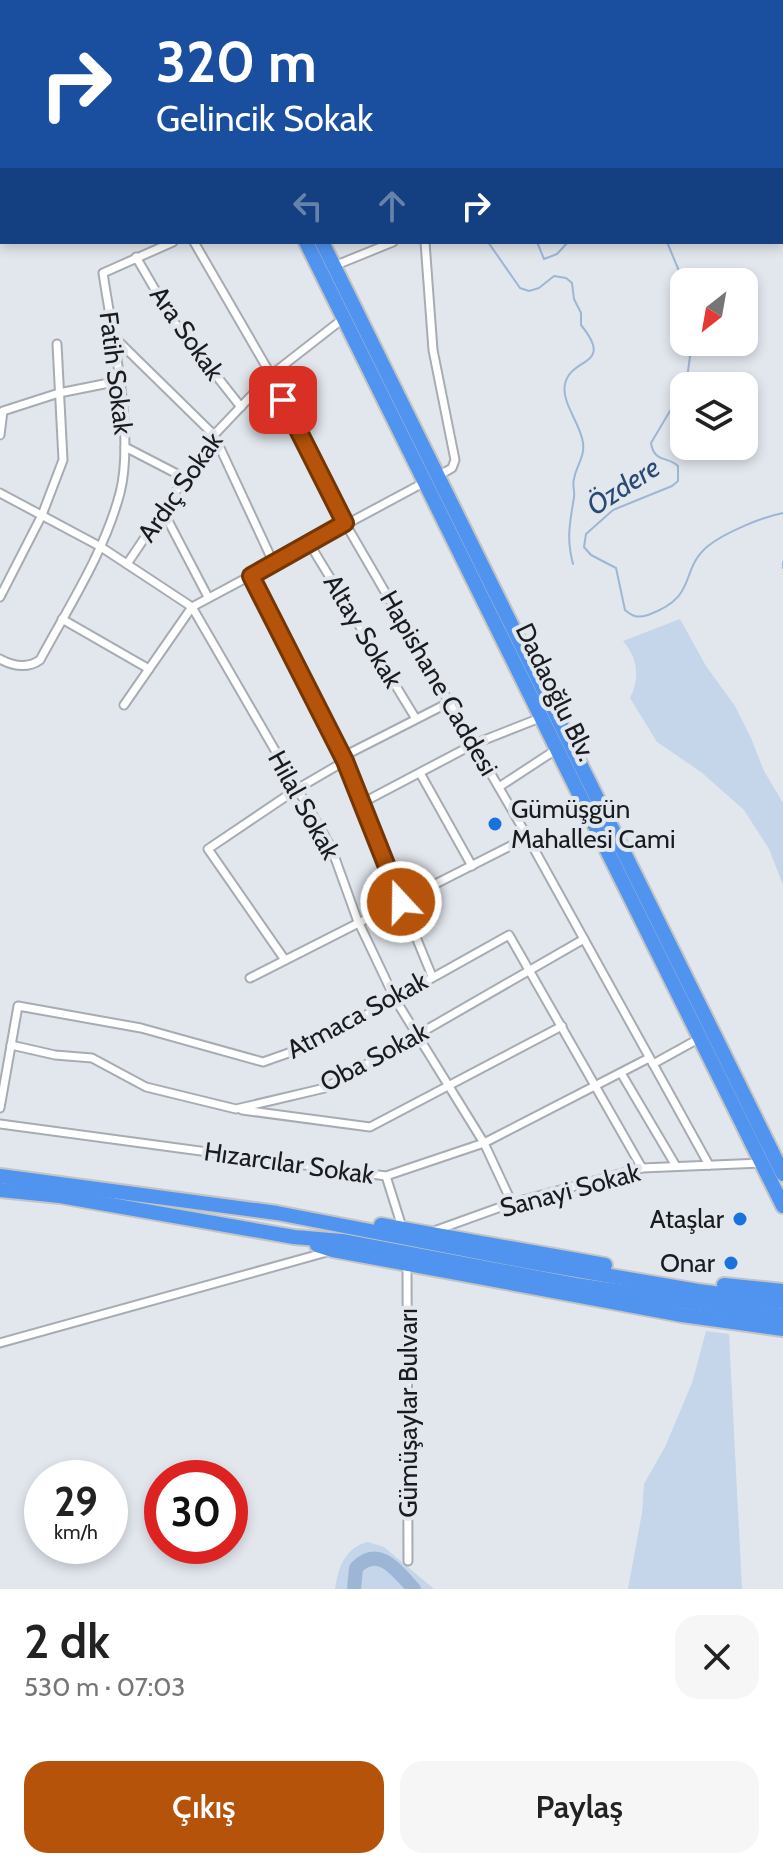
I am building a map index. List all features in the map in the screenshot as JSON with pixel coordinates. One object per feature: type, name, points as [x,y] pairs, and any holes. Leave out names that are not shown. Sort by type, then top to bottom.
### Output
[{"type":"highway","name":"Dadaoğlu Blv.","points":[[307,244],[431,479],[783,1174]]},
{"type":"highway","name":"Dadaoğlu Blv.","points":[[323,244],[542,718],[783,1206]]},
{"type":"highway","points":[[0,1176],[277,1213],[783,1316]]},
{"type":"highway","points":[[0,1190],[60,1196],[294,1237],[342,1241],[696,1298],[782,1293]]},
{"type":"highway","points":[[277,1213],[326,1215],[697,1283],[782,1293]]},
{"type":"highway","points":[[294,1237],[333,1250],[407,1264],[682,1315],[783,1329]]},
{"type":"street","name":"Fatih Sokak","points":[[0,659],[19,666],[35,664],[40,660],[101,547],[120,492],[125,447],[103,273],[168,244]]},
{"type":"street","name":"Hapishane Caddesi","points":[[195,244],[271,375],[345,523],[528,837],[709,1165]]},
{"type":"street","points":[[334,266],[388,244]]},
{"type":"street","points":[[124,705],[192,607],[452,468],[455,460],[433,350],[425,244]]},
{"type":"street","name":"Ara Sokak","points":[[136,257],[174,322],[241,407]]},
{"type":"street","name":"Ardıç Sokak","points":[[127,564],[214,435],[271,375],[344,318]]},
{"type":"street","points":[[113,336],[214,435],[274,564]]},
{"type":"street","points":[[0,597],[42,515],[63,460],[57,344]]},
{"type":"street","points":[[0,435],[3,411],[59,393],[119,381]]},
{"type":"street","points":[[125,447],[185,478]]},
{"type":"street","name":"Hilal Sokak","points":[[0,493],[101,547],[192,607],[331,847],[359,923],[395,999],[484,1143],[512,1203]]},
{"type":"street","points":[[163,511],[208,597]]},
{"type":"street","name":"Altay Sokak","points":[[309,543],[416,719]]},
{"type":"street","points":[[251,576],[344,759],[432,976]]},
{"type":"street","points":[[62,619],[149,669]]},
{"type":"street","points":[[285,960],[208,849],[344,759],[450,702]]},
{"type":"street","points":[[362,803],[474,744],[542,718]]},
{"type":"street","points":[[499,787],[557,749]]},
{"type":"street","points":[[420,773],[472,866]]},
{"type":"street","points":[[250,978],[528,837]]},
{"type":"street","name":"Atmaca Sokak","points":[[11,1045],[18,1006],[141,1028],[263,1062],[314,1044],[509,935],[530,970]]},
{"type":"street","name":"Oba Sokak","points":[[11,1045],[55,1055],[92,1058],[146,1087],[236,1109],[325,1088],[584,939]]},
{"type":"street","points":[[530,970],[642,1168]]},
{"type":"street","points":[[236,1109],[370,1127],[562,1026]]},
{"type":"street","name":"Hızarcılar Sokak","points":[[0,1124],[386,1176],[484,1143],[621,1073],[700,1038]]},
{"type":"street","points":[[0,1108],[11,1045]]},
{"type":"street","points":[[621,1073],[676,1166]]},
{"type":"street","name":"Sanayi Sokak","points":[[429,1233],[512,1203],[642,1168],[762,1163]]},
{"type":"street","points":[[386,1176],[403,1229]]},
{"type":"street","points":[[0,1343],[333,1250]]},
{"type":"street","name":"Gümüşaylar Bulvarı","points":[[407,1264],[408,1561]]},
{"type":"shaded area","points":[[680,619],[706,666],[735,706],[764,771],[783,803],[783,885],[769,849],[744,810],[701,772],[657,742],[630,698],[636,668],[632,654],[623,641]]},
{"type":"shaded area","points":[[706,1331],[729,1334],[742,1589],[628,1589],[644,1484],[665,1447],[692,1383]]},
{"type":"shaded area","points":[[368,1542],[384,1547],[434,1589],[335,1589],[338,1574],[348,1554]]},
{"type":"waterway","points":[[489,244],[520,288],[529,291],[539,288],[554,276],[566,278],[572,283],[574,299],[581,313],[581,325],[594,348],[588,360],[569,375],[565,384],[566,399],[583,448],[573,481],[569,538],[573,564]]},
{"type":"waterway","name":"Özdere","points":[[538,244],[544,259],[557,254],[566,244]]},
{"type":"waterway","name":"Özdere","points":[[668,244],[678,268]]},
{"type":"waterway","name":"Özdere","points":[[690,356],[680,394],[651,443],[655,454],[678,466],[678,481],[613,510],[586,534],[584,547],[591,555],[616,568],[625,610],[636,616],[644,616],[675,600],[699,555],[708,546],[744,526],[783,513]]},
{"type":"waterway","name":"Özdere","points":[[783,562],[783,568]]},
{"type":"waterway","points":[[354,1589],[356,1568],[364,1561],[373,1559],[388,1563],[414,1589]]},
{"type":"place","name":"Gümüşgün Mahallesi Cami","points":[[495,824]]},
{"type":"place","name":"Ataşlar","points":[[740,1219]]},
{"type":"place","name":"Onar","points":[[731,1263]]},
{"type":"route","points":[[283,400],[345,523],[251,576],[345,761],[401,902]]}]
